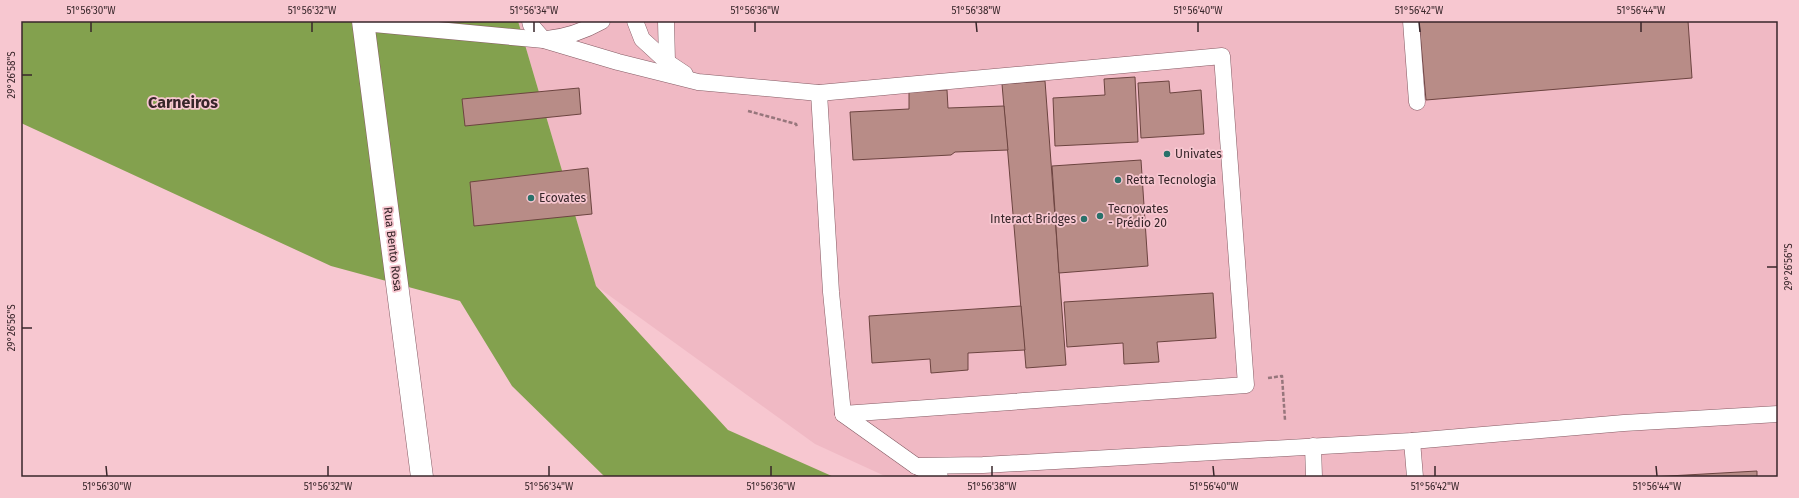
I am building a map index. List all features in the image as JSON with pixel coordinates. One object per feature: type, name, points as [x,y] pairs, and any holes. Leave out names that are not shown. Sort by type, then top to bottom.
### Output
[{"type":"main road","name":"Rua Bento Rosa","points":[[363,22],[422,477]]},
{"type":"lane","points":[[530,21],[531,25],[544,40]]},
{"type":"lane","points":[[544,40],[563,38],[583,32],[602,21]]},
{"type":"lane","points":[[635,21],[642,40],[667,62],[698,82]]},
{"type":"lane","points":[[666,21],[667,62]]},
{"type":"lane","points":[[1411,21],[1417,102]]},
{"type":"lane","points":[[363,22],[544,40],[618,62],[698,82],[819,93],[1222,56],[1246,385],[843,414]]},
{"type":"lane","points":[[819,93],[831,292],[843,414],[916,466],[940,477]]},
{"type":"lane","points":[[916,466],[983,465],[1412,441],[1624,423],[1778,414]]},
{"type":"lane","points":[[1412,441],[1415,477]]},
{"type":"lane","points":[[1313,446],[1314,477]]},
{"type":"path","points":[[744,109],[796,124],[798,132]]},
{"type":"path","points":[[1260,378],[1282,376],[1285,420]]},
{"type":"shaded area","name":"Univates","points":[[518,21],[1778,21],[1778,477],[887,477],[815,444],[596,286]]},
{"type":"green space","points":[[21,21],[518,21],[596,286],[728,430],[834,477],[605,477],[512,386],[460,301],[331,266],[21,123]]},
{"type":"building","points":[[1419,21],[1688,21],[1692,78],[1426,100]]},
{"type":"building","points":[[1135,77],[1138,142],[1055,146],[1053,98],[1105,95],[1104,79]]},
{"type":"building","points":[[1045,81],[1066,365],[1026,368],[1002,84]]},
{"type":"building","points":[[1169,81],[1170,93],[1201,90],[1204,134],[1141,138],[1138,83]]},
{"type":"building","points":[[579,88],[581,114],[465,126],[462,99]]},
{"type":"building","points":[[947,90],[948,108],[1004,106],[1008,150],[955,152],[951,155],[853,160],[850,112],[909,109],[909,92]]},
{"type":"building","name":"Tecnovates - Prédio 20","points":[[1141,160],[1148,266],[1059,273],[1052,166]]},
{"type":"building","name":"Ecovates","points":[[588,168],[592,214],[474,226],[470,182]]},
{"type":"building","points":[[1213,293],[1216,338],[1157,342],[1159,362],[1124,364],[1123,343],[1067,347],[1064,302]]},
{"type":"building","points":[[1021,306],[1025,350],[968,353],[968,370],[931,373],[930,359],[872,363],[869,316]]},
{"type":"building","points":[[1757,471],[1757,477],[1651,477]]},
{"type":"place","name":"Univates","points":[[1167,154]]},
{"type":"place","name":"Retta Tecnologia","points":[[1118,180]]},
{"type":"place","name":"Ecovates","points":[[531,198]]},
{"type":"place","name":"Tecnovates - Prédio 20","points":[[1100,216]]},
{"type":"place","name":"Interact Bridges","points":[[1084,219]]},
{"type":"district","name":"Carneiros","points":[[183,102]]}]
